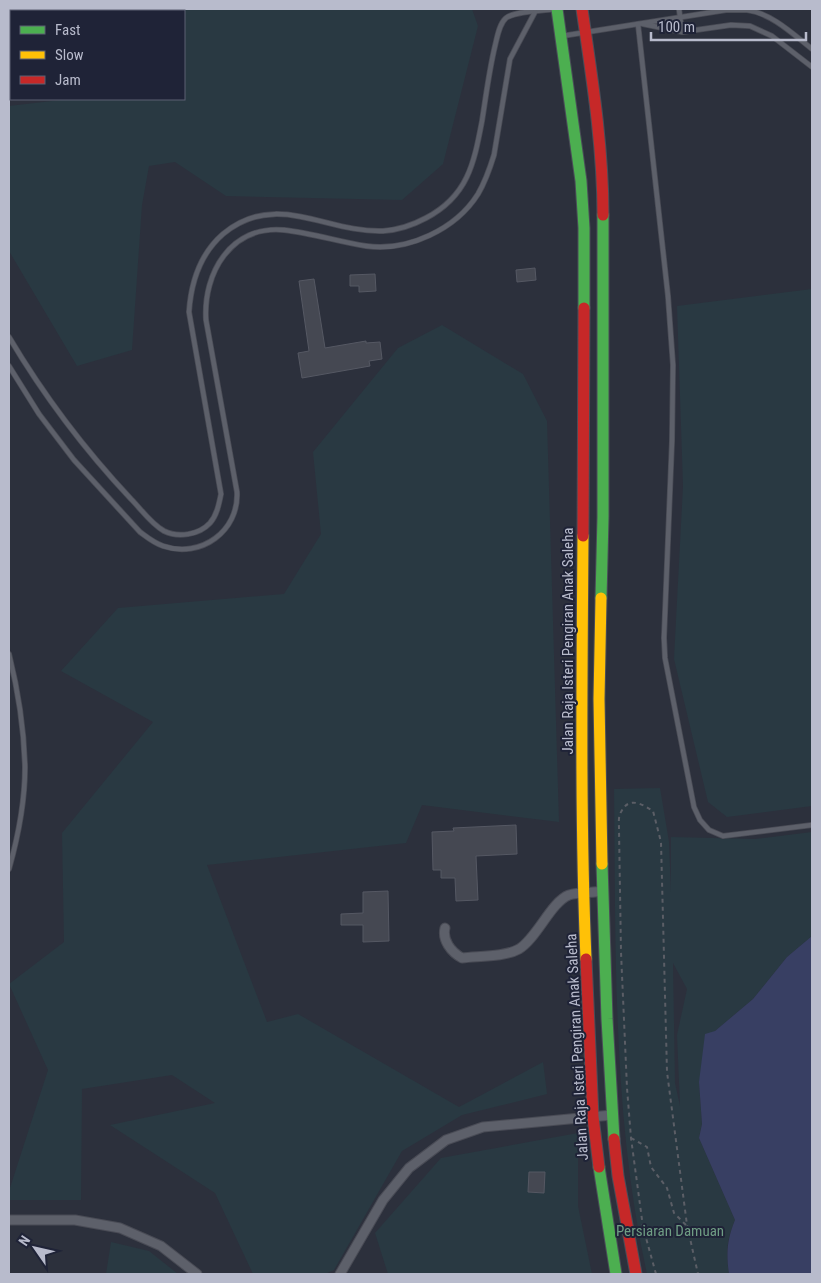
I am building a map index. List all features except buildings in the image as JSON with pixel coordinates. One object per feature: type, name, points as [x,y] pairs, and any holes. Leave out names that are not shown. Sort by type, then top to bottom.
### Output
[{"type":"main road","name":"Jalan Raja Isteri Pengiran Anak Saleha","points":[[555,9],[561,36],[581,181],[584,228],[582,802],[584,894],[593,1118],[603,1198],[616,1274]]},
{"type":"main road","name":"Jalan Raja Isteri Pengiran Anak Saleha","points":[[582,9],[599,127],[603,178],[603,517],[599,699],[607,1019],[612,1115],[618,1176],[636,1274]]},
{"type":"street","points":[[445,928],[444,932],[450,949],[462,958],[511,953],[528,941],[560,901],[568,895],[603,892]]},
{"type":"street","points":[[340,1274],[383,1200],[409,1168],[446,1140],[483,1127],[612,1115]]},
{"type":"street","points":[[9,1220],[75,1220],[120,1228],[161,1246],[197,1274]]},
{"type":"lane","points":[[9,337],[49,400],[77,438],[120,488],[156,525],[163,530],[179,534],[196,532],[204,528],[211,522],[216,513],[221,494],[189,312],[190,298],[197,270],[209,249],[218,238],[236,224],[262,215],[282,213],[365,230],[382,231],[406,227],[438,211],[460,190],[469,174],[475,157],[492,58],[504,19],[511,15],[555,9]]},
{"type":"lane","points":[[680,9],[682,32]]},
{"type":"lane","points":[[561,36],[726,10],[748,10],[776,22],[812,48]]},
{"type":"lane","points":[[9,366],[39,414],[74,460],[140,532],[151,541],[165,547],[193,549],[207,544],[219,536],[234,515],[238,504],[206,320],[205,305],[207,292],[210,279],[217,265],[226,253],[242,240],[256,233],[270,230],[284,230],[368,246],[394,246],[426,237],[456,219],[477,195],[490,168],[494,155],[510,59],[534,12]]},
{"type":"lane","points":[[638,24],[682,32],[731,25],[750,26],[772,36],[812,67]]},
{"type":"lane","points":[[638,24],[668,296],[673,365],[664,658],[694,806],[700,820],[709,830],[723,836],[812,825]]},
{"type":"lane","points":[[9,654],[18,698],[25,768],[19,826],[9,869]]},
{"type":"path","points":[[656,1274],[643,1227],[632,1138],[627,1088],[621,952],[620,812],[629,803],[639,802],[653,811],[660,842],[667,1072],[687,1225],[698,1274]]},
{"type":"path","points":[[632,1138],[647,1146],[651,1167],[667,1188],[674,1213],[687,1225]]},
{"type":"green space","points":[[472,9],[478,26],[443,164],[402,200],[226,196],[175,162],[149,166],[142,205],[132,350],[77,366],[9,251],[9,106],[60,100],[185,100],[185,10],[137,10]]},
{"type":"green space","points":[[812,289],[812,806],[727,817],[708,802],[674,659],[683,486],[677,306]]},
{"type":"green space","points":[[442,325],[523,374],[547,421],[559,822],[422,805],[406,843],[207,865],[267,1022],[298,1014],[459,1107],[543,1062],[547,1094],[462,1115],[402,1151],[334,1270],[325,1274],[253,1274],[215,1193],[110,1125],[215,1103],[172,1075],[82,1089],[81,1200],[9,1200],[9,1191],[48,1070],[9,984],[64,942],[62,833],[153,722],[61,671],[118,608],[284,594],[321,534],[313,452],[398,348]]},
{"type":"green space","name":"Persiaran Damuan","points":[[660,788],[669,842],[671,893],[671,837],[755,839],[812,832],[812,936],[787,957],[753,999],[715,1031],[699,1082],[702,1124],[699,1138],[735,1220],[727,1247],[729,1274],[647,1274],[627,1154],[622,1094],[616,972],[614,789]],"holes":[[[673,963],[687,989],[677,1035],[680,1106],[675,1083]]]},
{"type":"green space","points":[[578,1133],[578,1206],[592,1274],[388,1274],[375,1233],[441,1158]]},
{"type":"green space","points":[[111,1242],[149,1251],[178,1274],[106,1274]]},
{"type":"water","points":[[812,936],[812,1274],[729,1274],[728,1247],[735,1220],[699,1138],[702,1124],[699,1082],[705,1034],[715,1031],[753,999],[787,957]]},
{"type":"traffic: fast","points":[[557,9],[581,181],[584,228],[584,308]]},
{"type":"traffic: fast","points":[[601,598],[603,517],[603,215]]},
{"type":"traffic: fast","points":[[602,864],[607,1019],[614,1139]]},
{"type":"traffic: fast","points":[[599,1167],[616,1274]]},
{"type":"traffic: slow","points":[[583,536],[582,801],[586,959]]},
{"type":"traffic: slow","points":[[601,598],[599,699],[602,864]]},
{"type":"traffic: jam","points":[[582,9],[599,138],[603,215]]},
{"type":"traffic: jam","points":[[583,536],[584,308]]},
{"type":"traffic: jam","points":[[586,959],[593,1117],[599,1167]]},
{"type":"traffic: jam","points":[[614,1139],[618,1176],[636,1274]]}]
